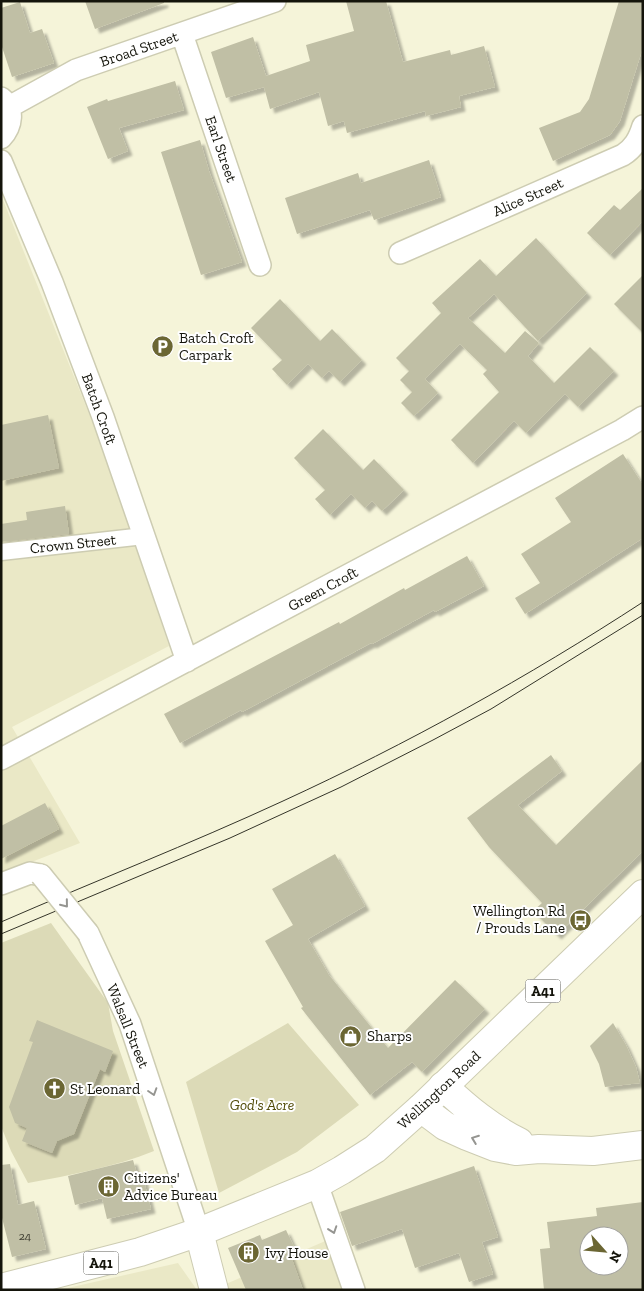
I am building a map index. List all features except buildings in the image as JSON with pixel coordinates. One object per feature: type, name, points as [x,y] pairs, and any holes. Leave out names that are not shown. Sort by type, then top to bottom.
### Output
[{"type":"main road","name":"Wellington Road","points":[[199,1232],[317,1184],[375,1149],[421,1108],[643,894]]},
{"type":"main road","points":[[443,1086],[473,1114],[498,1131],[539,1149]]},
{"type":"main road","points":[[421,1108],[445,1126],[495,1147],[516,1151],[539,1149],[593,1151],[643,1145]]},
{"type":"main road","points":[[199,1232],[214,1290]]},
{"type":"main road","name":"A41","points":[[1,1288],[140,1252],[199,1232]]},
{"type":"street","name":"Broad Street","points":[[5,102],[76,70],[274,1]]},
{"type":"street","name":"Earl Street","points":[[182,34],[260,265]]},
{"type":"street","points":[[1,138],[7,132],[11,115],[5,102]]},
{"type":"street","name":"Alice Street","points":[[400,253],[623,155],[631,150],[637,142],[643,126]]},
{"type":"street","name":"Batch Croft","points":[[1,161],[52,282],[103,417],[187,661]]},
{"type":"street","name":"Green Croft","points":[[1,759],[622,430],[643,417]]},
{"type":"street","name":"Crown Street","points":[[1,552],[144,536]]},
{"type":"street","name":"Walsall Street","points":[[1,884],[30,873],[41,875],[88,933],[130,1024],[199,1232]]},
{"type":"street","points":[[317,1184],[354,1290]]},
{"type":"shaded area","points":[[1,195],[110,466],[169,646],[12,727],[80,843],[1,874]]},
{"type":"shaded area","points":[[330,1239],[346,1290],[212,1290]]},
{"type":"shaded area","points":[[178,1263],[197,1290],[59,1290]]},
{"type":"green space","points":[[51,923],[108,1003],[113,1031],[154,1151],[108,1166],[28,1183],[11,1151],[1,1126],[1,943]]},
{"type":"green space","name":"God's Acre","points":[[288,1023],[359,1105],[297,1152],[219,1193],[186,1082]]},
{"type":"tram line","points":[[1,922],[248,817],[329,779],[421,733],[511,683],[643,602]]},
{"type":"tram line","points":[[1,934],[230,838],[341,787],[491,709],[643,615]]},
{"type":"place","name":"Batch Croft Carpark","points":[[163,347]]},
{"type":"place","name":"Wellington Rd / Prouds Lane","points":[[581,920]]},
{"type":"place","name":"Sharps","points":[[351,1036]]},
{"type":"place","name":"St Leonard","points":[[54,1089]]},
{"type":"place","name":"Citizens' Advice Bureau","points":[[108,1187]]},
{"type":"place","name":"Ivy House","points":[[249,1253]]}]
